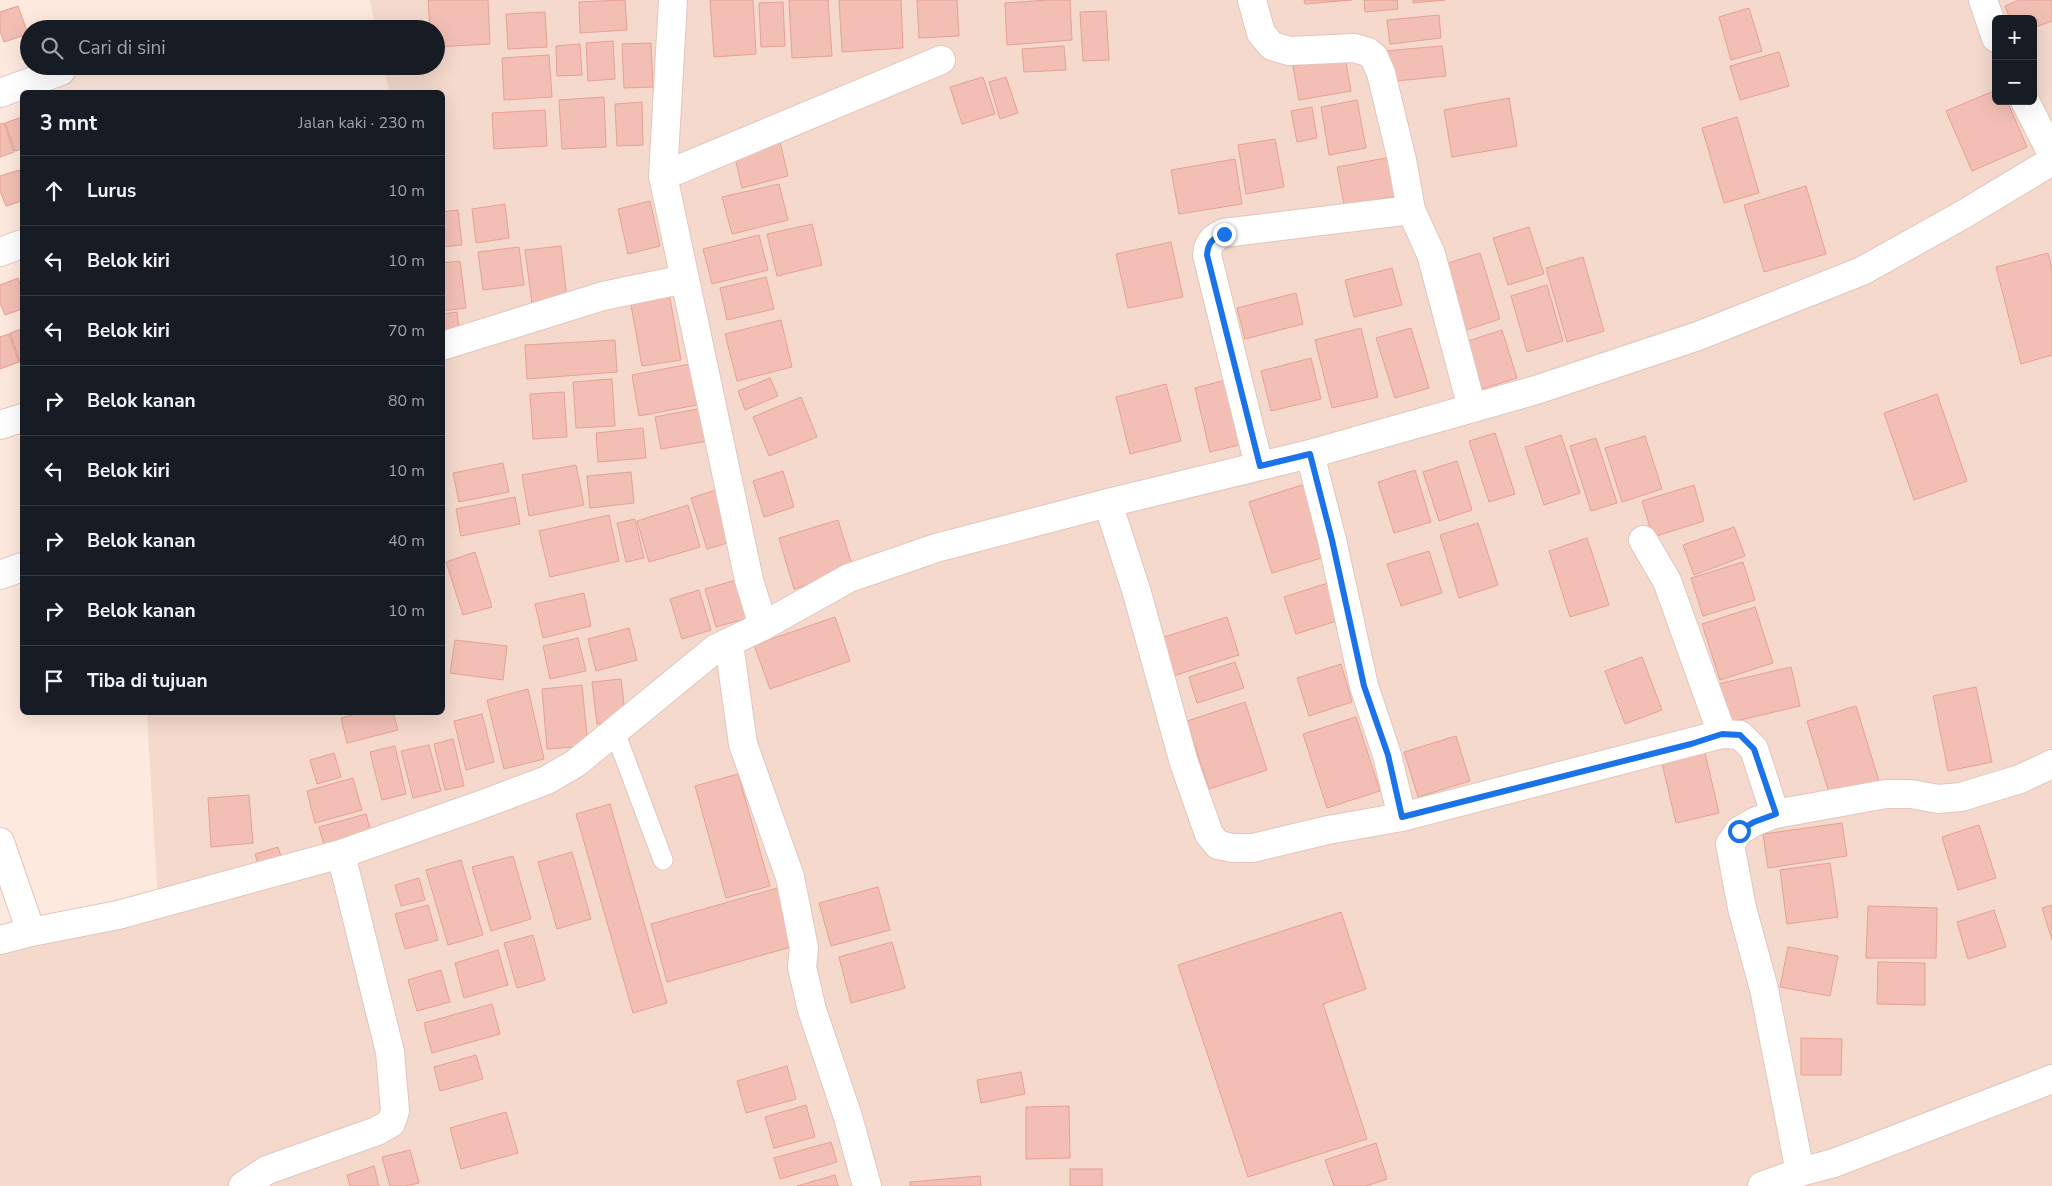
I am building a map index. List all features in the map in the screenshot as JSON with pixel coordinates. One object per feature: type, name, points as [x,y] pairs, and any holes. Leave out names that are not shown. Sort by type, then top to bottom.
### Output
[{"type":"street","points":[[672,0],[663,176],[749,580],[763,626]]},
{"type":"street","points":[[1252,0],[1261,33],[1272,46],[1289,51],[1354,48],[1368,52],[1374,57],[1381,73],[1402,160],[1411,210],[1431,254],[1472,408]]},
{"type":"street","points":[[1983,0],[1992,26]]},
{"type":"street","points":[[663,176],[941,60]]},
{"type":"street","points":[[0,93],[50,75]]},
{"type":"street","points":[[2027,105],[2052,154]]},
{"type":"street","points":[[0,940],[118,915],[341,854],[478,806],[546,780],[576,763],[714,649],[729,644],[763,626],[848,578],[936,548],[1108,503],[1310,454],[1536,390],[1698,336],[1862,271],[1947,224],[2052,161]]},
{"type":"street","points":[[1260,466],[1207,255],[1208,244],[1215,237],[1224,234],[1411,210]]},
{"type":"street","points":[[0,252],[20,245]]},
{"type":"street","points":[[445,345],[603,296],[685,279]]},
{"type":"street","points":[[0,425],[20,419]]},
{"type":"street","points":[[1310,454],[1332,540],[1364,686],[1388,755],[1402,817]]},
{"type":"street","points":[[1108,503],[1137,593],[1184,763],[1209,834],[1218,845],[1233,848],[1253,848],[1328,830],[1402,817],[1691,744],[1722,734],[1740,735],[1754,749],[1776,814]]},
{"type":"street","points":[[1643,540],[1667,581],[1722,734]]},
{"type":"street","points":[[0,574],[20,568]]},
{"type":"street","points":[[729,644],[742,744],[790,877],[804,948],[802,968],[812,1010],[848,1117],[868,1186]]},
{"type":"street","points":[[1800,1172],[1764,989],[1742,908],[1730,844],[1739,831],[1754,822],[1776,814],[1886,794],[1911,794],[1938,799],[1961,797],[2020,779],[2052,764]]},
{"type":"street","points":[[0,842],[32,932]]},
{"type":"street","points":[[243,1186],[267,1170],[377,1131],[390,1123],[396,1111],[390,1052],[341,854]]},
{"type":"street","points":[[1762,1186],[1800,1172],[1834,1163],[2052,1079]]},
{"type":"lane","points":[[615,732],[663,860]]},
{"type":"shaded area","points":[[370,0],[2052,0],[2052,1186],[0,1186],[0,931],[158,904],[147,715],[445,715],[445,90],[389,90],[386,75],[445,75],[445,20],[374,20]]},
{"type":"building","points":[[428,0],[488,0],[490,44],[445,46],[445,20],[429,20]]},
{"type":"building","points":[[625,0],[627,30],[580,33],[579,2]]},
{"type":"building","points":[[710,0],[753,0],[756,54],[714,57]]},
{"type":"building","points":[[789,0],[828,0],[832,56],[792,58]]},
{"type":"building","points":[[839,0],[901,0],[903,48],[842,52]]},
{"type":"building","points":[[917,0],[957,0],[959,36],[919,38]]},
{"type":"building","points":[[1070,0],[1072,40],[1007,45],[1005,3]]},
{"type":"building","points":[[1304,0],[1352,0],[1305,4]]},
{"type":"building","points":[[1364,0],[1397,0],[1398,9],[1365,12]]},
{"type":"building","points":[[1413,0],[1445,0],[1413,3]]},
{"type":"building","points":[[2019,0],[2052,0],[2052,21],[2037,27],[2037,15],[2008,15],[2005,6]]},
{"type":"building","points":[[783,2],[785,46],[761,47],[759,3]]},
{"type":"building","points":[[18,6],[23,20],[20,20],[20,37],[4,42],[0,31],[0,12]]},
{"type":"building","points":[[1749,8],[1762,51],[1731,60],[1719,17]]},
{"type":"building","points":[[1106,11],[1109,60],[1083,61],[1080,12]]},
{"type":"building","points":[[545,12],[547,47],[508,49],[506,14]]},
{"type":"building","points":[[1439,15],[1441,38],[1390,44],[1387,20]]},
{"type":"building","points":[[613,41],[615,79],[588,81],[586,43]]},
{"type":"building","points":[[651,43],[653,87],[624,88],[622,44]]},
{"type":"building","points":[[580,44],[582,75],[557,76],[556,46]]},
{"type":"building","points":[[1064,46],[1066,70],[1024,72],[1022,49]]},
{"type":"building","points":[[1442,46],[1446,76],[1387,82],[1384,51]]},
{"type":"building","points":[[1779,52],[1789,86],[1740,100],[1730,66]]},
{"type":"building","points":[[549,55],[552,97],[504,100],[502,58]]},
{"type":"building","points":[[1345,57],[1351,91],[1299,100],[1293,66]]},
{"type":"building","points":[[983,77],[995,114],[962,124],[950,87]]},
{"type":"building","points":[[1006,77],[1018,113],[1000,119],[989,82]]},
{"type":"building","points":[[1992,92],[1992,105],[2009,105],[2027,147],[1972,171],[1946,111]]},
{"type":"building","points":[[604,97],[606,147],[562,149],[559,100]]},
{"type":"building","points":[[1509,98],[1517,146],[1452,157],[1444,110]]},
{"type":"building","points":[[1357,100],[1366,148],[1329,155],[1321,107]]},
{"type":"building","points":[[642,102],[643,145],[617,146],[615,104]]},
{"type":"building","points":[[1312,107],[1317,138],[1297,142],[1291,111]]},
{"type":"building","points":[[545,110],[547,146],[494,149],[492,113]]},
{"type":"building","points":[[1737,117],[1759,193],[1724,203],[1702,128]]},
{"type":"building","points":[[20,118],[20,150],[15,151],[5,123]]},
{"type":"building","points":[[4,123],[14,152],[0,157],[0,124]]},
{"type":"building","points":[[1275,139],[1284,187],[1246,194],[1238,145]]},
{"type":"building","points":[[780,142],[788,176],[742,188],[734,153]]},
{"type":"building","points":[[1391,157],[1397,196],[1344,205],[1337,167]]},
{"type":"building","points":[[1235,159],[1242,204],[1179,214],[1171,170]]},
{"type":"building","points":[[19,170],[20,202],[6,206],[0,191],[0,176]]},
{"type":"building","points":[[779,184],[788,220],[732,234],[722,197]]},
{"type":"building","points":[[1806,186],[1826,254],[1764,272],[1744,205]]},
{"type":"building","points":[[650,201],[660,246],[628,254],[618,209]]},
{"type":"building","points":[[505,204],[509,238],[476,243],[472,209]]},
{"type":"building","points":[[458,210],[462,245],[445,247],[445,212]]},
{"type":"building","points":[[812,224],[822,265],[777,276],[767,234]]},
{"type":"building","points":[[1529,227],[1544,274],[1508,285],[1493,238]]},
{"type":"building","points":[[759,235],[768,270],[712,284],[703,249]]},
{"type":"building","points":[[1171,242],[1183,297],[1128,308],[1116,254]]},
{"type":"building","points":[[561,246],[567,299],[532,304],[525,250]]},
{"type":"building","points":[[519,247],[524,285],[483,290],[478,252]]},
{"type":"building","points":[[1480,253],[1500,319],[1463,331],[1442,265]]},
{"type":"building","points":[[2048,253],[2052,268],[2052,355],[2021,364],[1996,267]]},
{"type":"building","points":[[1583,257],[1604,331],[1567,342],[1546,268]]},
{"type":"building","points":[[460,261],[466,308],[445,311],[445,263]]},
{"type":"building","points":[[1392,268],[1402,305],[1354,317],[1345,280]]},
{"type":"building","points":[[766,277],[774,309],[727,320],[720,288]]},
{"type":"building","points":[[18,278],[20,284],[20,310],[5,315],[0,303],[0,285]]},
{"type":"building","points":[[1547,285],[1563,341],[1527,352],[1511,296]]},
{"type":"building","points":[[669,293],[681,360],[642,366],[630,300]]},
{"type":"building","points":[[1296,293],[1303,324],[1245,339],[1237,308]]},
{"type":"building","points":[[457,312],[460,338],[445,340],[445,314]]},
{"type":"building","points":[[781,320],[792,367],[737,381],[725,334]]},
{"type":"building","points":[[1361,328],[1378,397],[1332,408],[1315,340]]},
{"type":"building","points":[[1411,328],[1429,388],[1395,398],[1376,338]]},
{"type":"building","points":[[20,330],[20,362],[10,333]]},
{"type":"building","points":[[1502,330],[1517,378],[1482,389],[1468,341]]},
{"type":"building","points":[[9,334],[19,362],[0,369],[0,337]]},
{"type":"building","points":[[615,340],[617,372],[527,379],[525,345]]},
{"type":"building","points":[[1311,358],[1321,399],[1271,411],[1261,371]]},
{"type":"building","points":[[695,363],[702,404],[639,416],[632,375]]},
{"type":"building","points":[[770,378],[778,396],[745,410],[738,391]]},
{"type":"building","points":[[612,379],[615,426],[576,428],[573,382]]},
{"type":"building","points":[[1226,380],[1243,444],[1210,452],[1195,388]]},
{"type":"building","points":[[1166,384],[1181,441],[1130,454],[1116,397]]},
{"type":"building","points":[[564,392],[567,437],[533,439],[530,394]]},
{"type":"building","points":[[1937,394],[1967,481],[1914,500],[1884,413]]},
{"type":"building","points":[[801,397],[817,437],[769,456],[753,417]]},
{"type":"building","points":[[702,408],[708,441],[661,449],[655,417]]},
{"type":"building","points":[[643,428],[646,458],[598,462],[596,433]]},
{"type":"building","points":[[1495,433],[1515,494],[1489,502],[1469,441]]},
{"type":"building","points":[[1561,435],[1580,493],[1544,505],[1525,447]]},
{"type":"building","points":[[1645,436],[1662,489],[1622,502],[1605,448]]},
{"type":"building","points":[[1596,438],[1617,503],[1591,511],[1570,446]]},
{"type":"building","points":[[1457,461],[1472,510],[1439,521],[1423,472]]},
{"type":"building","points":[[503,463],[509,492],[459,502],[453,473]]},
{"type":"building","points":[[576,465],[584,505],[529,516],[522,475]]},
{"type":"building","points":[[1415,470],[1431,522],[1394,533],[1378,482]]},
{"type":"building","points":[[783,471],[794,507],[764,517],[753,481]]},
{"type":"building","points":[[631,472],[634,503],[590,508],[587,476]]},
{"type":"building","points":[[1305,484],[1328,556],[1272,573],[1249,502]]},
{"type":"building","points":[[1694,485],[1704,521],[1653,537],[1642,501]]},
{"type":"building","points":[[716,490],[731,542],[707,549],[691,498]]},
{"type":"building","points":[[515,497],[520,524],[461,536],[456,509]]},
{"type":"building","points":[[688,505],[700,547],[649,562],[637,521]]},
{"type":"building","points":[[609,515],[619,561],[550,577],[539,531]]},
{"type":"building","points":[[635,519],[644,558],[626,562],[617,523]]},
{"type":"building","points":[[838,520],[854,571],[794,589],[779,538]]},
{"type":"building","points":[[1478,523],[1498,585],[1459,598],[1440,535]]},
{"type":"building","points":[[1734,527],[1745,556],[1694,575],[1683,545]]},
{"type":"building","points":[[1587,538],[1609,605],[1570,617],[1549,551]]},
{"type":"building","points":[[1429,551],[1442,593],[1401,606],[1387,564]]},
{"type":"building","points":[[475,552],[492,607],[463,615],[446,562]]},
{"type":"building","points":[[1743,562],[1755,600],[1703,616],[1691,578]]},
{"type":"building","points":[[743,578],[755,616],[716,627],[705,589]]},
{"type":"building","points":[[1331,582],[1343,619],[1296,634],[1284,597]]},
{"type":"building","points":[[699,590],[711,630],[682,639],[670,599]]},
{"type":"building","points":[[584,593],[591,626],[543,638],[535,604]]},
{"type":"building","points":[[1755,607],[1773,663],[1720,680],[1702,624]]},
{"type":"building","points":[[835,617],[850,661],[770,689],[754,645]]},
{"type":"building","points":[[1227,617],[1239,655],[1173,676],[1161,638]]},
{"type":"building","points":[[629,628],[637,660],[596,671],[588,639]]},
{"type":"building","points":[[578,638],[586,671],[550,679],[543,646]]},
{"type":"building","points":[[455,640],[507,646],[503,680],[450,673]]},
{"type":"building","points":[[1642,657],[1662,710],[1625,724],[1605,671]]},
{"type":"building","points":[[1235,662],[1244,688],[1197,703],[1189,677]]},
{"type":"building","points":[[1341,664],[1352,702],[1309,716],[1297,678]]},
{"type":"building","points":[[1791,667],[1800,706],[1727,723],[1718,684]]},
{"type":"building","points":[[621,679],[626,721],[597,724],[592,682]]},
{"type":"building","points":[[582,685],[588,746],[547,749],[542,689]]},
{"type":"building","points":[[1976,687],[1992,762],[1948,771],[1933,696]]},
{"type":"building","points":[[528,689],[544,759],[504,769],[487,700]]},
{"type":"building","points":[[1245,702],[1267,770],[1209,789],[1187,721]]},
{"type":"building","points":[[1856,706],[1879,781],[1830,796],[1807,721]]},
{"type":"building","points":[[482,714],[494,762],[466,770],[454,721]]},
{"type":"building","points":[[352,715],[394,715],[398,730],[347,743],[341,718]]},
{"type":"building","points":[[1356,717],[1380,791],[1327,808],[1303,734]]},
{"type":"building","points":[[1456,736],[1470,781],[1418,797],[1404,752]]},
{"type":"building","points":[[453,739],[464,786],[445,790],[434,744]]},
{"type":"building","points":[[429,745],[441,791],[413,798],[401,751]]},
{"type":"building","points":[[395,746],[406,794],[382,800],[370,752]]},
{"type":"building","points":[[1704,749],[1719,813],[1676,823],[1661,759]]},
{"type":"building","points":[[334,753],[341,777],[317,784],[310,760]]},
{"type":"building","points":[[738,774],[770,886],[726,898],[695,786]]},
{"type":"building","points":[[353,778],[362,810],[315,823],[307,791]]},
{"type":"building","points":[[249,795],[253,843],[211,847],[208,798]]},
{"type":"building","points":[[610,804],[667,1003],[633,1013],[576,814]]},
{"type":"building","points":[[366,814],[371,832],[324,845],[319,827]]},
{"type":"building","points":[[1842,823],[1847,856],[1768,868],[1763,834]]},
{"type":"building","points":[[1979,825],[1996,878],[1958,890],[1942,837]]},
{"type":"building","points":[[278,847],[283,863],[260,871],[255,854]]},
{"type":"building","points":[[572,852],[591,919],[557,929],[538,862]]},
{"type":"building","points":[[513,856],[531,919],[491,931],[472,867]]},
{"type":"building","points":[[461,860],[483,935],[448,945],[426,870]]},
{"type":"building","points":[[1830,863],[1838,917],[1787,924],[1780,870]]},
{"type":"building","points":[[419,878],[425,900],[401,906],[395,885]]},
{"type":"building","points":[[781,887],[798,945],[667,982],[651,924]]},
{"type":"building","points":[[878,887],[890,930],[831,946],[819,903]]},
{"type":"building","points":[[428,905],[438,940],[405,949],[395,914]]},
{"type":"building","points":[[2052,905],[2052,940],[2042,908]]},
{"type":"building","points":[[1868,906],[1937,908],[1936,958],[1866,958]]},
{"type":"building","points":[[1994,910],[2006,947],[1968,959],[1957,922]]},
{"type":"building","points":[[1341,912],[1366,989],[1323,1004],[1367,1139],[1248,1177],[1178,965]]},
{"type":"building","points":[[533,935],[545,980],[517,988],[504,943]]},
{"type":"building","points":[[892,942],[905,988],[851,1003],[839,957]]},
{"type":"building","points":[[1788,947],[1838,956],[1830,996],[1780,987]]},
{"type":"building","points":[[498,950],[508,985],[464,998],[455,963]]},
{"type":"building","points":[[1878,962],[1925,963],[1925,1005],[1877,1004]]},
{"type":"building","points":[[441,970],[450,1002],[417,1011],[408,980]]},
{"type":"building","points":[[492,1004],[500,1034],[432,1053],[424,1023]]},
{"type":"building","points":[[1801,1038],[1842,1039],[1841,1075],[1801,1075]]},
{"type":"building","points":[[476,1055],[483,1079],[440,1091],[434,1067]]},
{"type":"building","points":[[787,1066],[796,1099],[746,1113],[737,1081]]},
{"type":"building","points":[[1021,1072],[1025,1094],[981,1103],[977,1080]]},
{"type":"building","points":[[806,1105],[815,1137],[774,1148],[765,1117]]},
{"type":"building","points":[[1069,1106],[1070,1158],[1026,1159],[1026,1107]]},
{"type":"building","points":[[506,1112],[518,1153],[461,1169],[450,1128]]},
{"type":"building","points":[[831,1142],[837,1162],[780,1179],[774,1158]]},
{"type":"building","points":[[1376,1143],[1387,1179],[1366,1186],[1334,1186],[1325,1160]]},
{"type":"building","points":[[410,1150],[419,1183],[406,1186],[390,1186],[382,1157]]},
{"type":"building","points":[[374,1166],[379,1186],[350,1186],[347,1175]]},
{"type":"building","points":[[1070,1169],[1102,1169],[1102,1186],[1070,1186]]},
{"type":"building","points":[[835,1175],[838,1186],[797,1186]]},
{"type":"building","points":[[980,1176],[981,1186],[910,1186],[910,1182]]},
{"type":"route","points":[[1224,234],[1215,237],[1208,244],[1207,255],[1260,466],[1310,454],[1332,540],[1364,686],[1388,755],[1402,817],[1691,744],[1722,734],[1740,735],[1754,749],[1776,814],[1754,822],[1739,831]]}]
